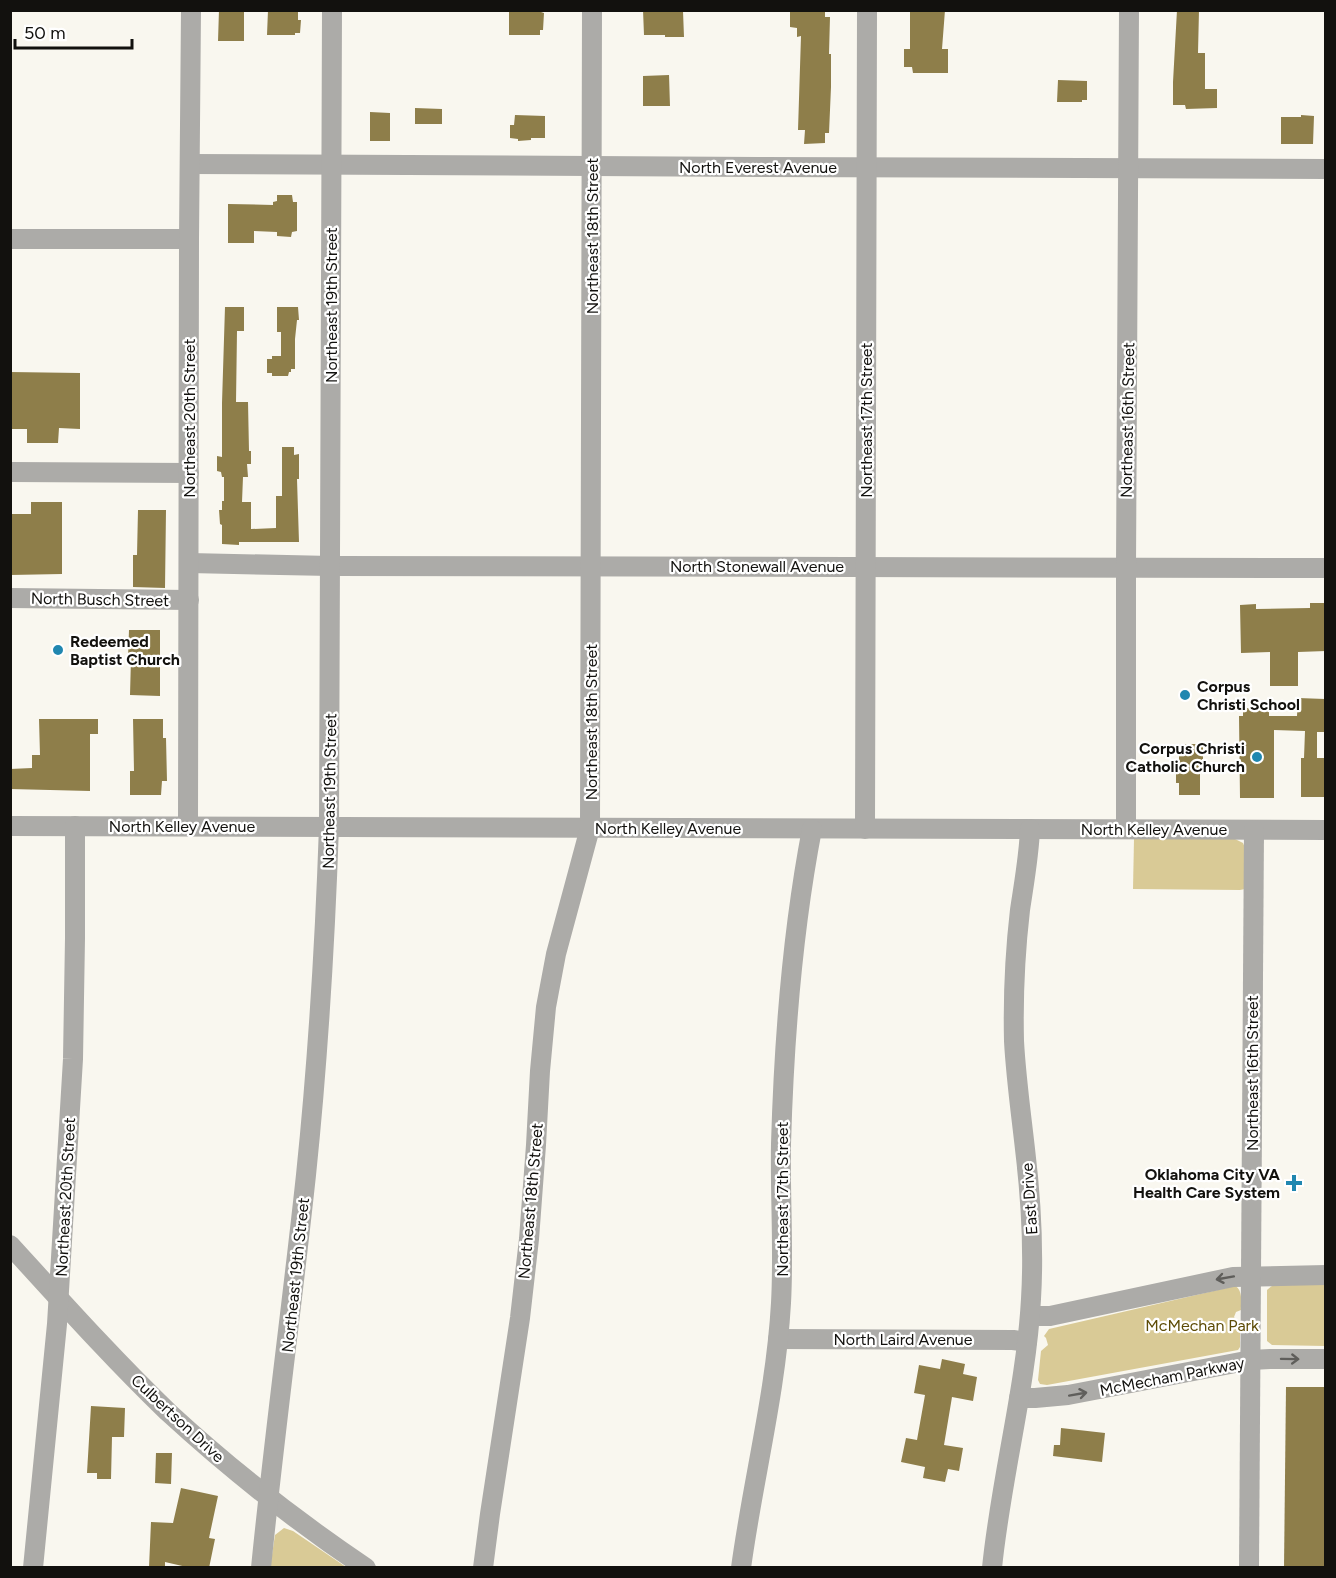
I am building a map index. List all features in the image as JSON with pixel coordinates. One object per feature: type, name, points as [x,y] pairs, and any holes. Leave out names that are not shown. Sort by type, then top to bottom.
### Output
[{"type":"street","name":"Northeast 20th Street","points":[[188,826],[191,10]]},
{"type":"street","name":"Northeast 19th Street","points":[[261,1568],[306,1174],[324,938],[329,826],[332,10]]},
{"type":"street","name":"Northeast 18th Street","points":[[483,1568],[524,1278],[546,1007],[556,954],[590,828],[592,10]]},
{"type":"street","name":"Northeast 17th Street","points":[[865,829],[867,10]]},
{"type":"street","name":"Northeast 16th Street","points":[[1126,830],[1130,10]]},
{"type":"street","name":"North Everest Avenue","points":[[190,164],[1130,166],[1326,169]]},
{"type":"street","points":[[10,238],[189,239]]},
{"type":"street","points":[[10,472],[189,473]]},
{"type":"street","name":"North Stonewall Avenue","points":[[189,563],[331,566],[1326,568]]},
{"type":"street","name":"North Busch Street","points":[[10,598],[189,600]]},
{"type":"street","name":"North Kelley Avenue","points":[[10,826],[1326,830]]},
{"type":"street","name":"Northeast 20th Street","points":[[33,1568],[59,1299],[72,1059],[75,826]]},
{"type":"street","name":"Northeast 17th Street","points":[[741,1568],[753,1487],[773,1383],[778,1339],[782,1272],[781,1147],[787,1008],[812,829]]},
{"type":"street","name":"East Drive","points":[[992,1568],[1000,1501],[1027,1342],[1032,1282],[1031,1220],[1014,1041],[1017,940],[1030,829]]},
{"type":"street","name":"Northeast 16th Street","points":[[1250,1568],[1254,830]]},
{"type":"street","name":"Culbertson Drive","points":[[10,1245],[167,1411],[221,1459],[269,1497],[366,1568]]},
{"type":"street","points":[[1030,1316],[1050,1316],[1233,1276],[1326,1275]]},
{"type":"street","name":"North Laird Avenue","points":[[778,1339],[1013,1340],[1027,1342]]},
{"type":"street","name":"McMecham Parkway","points":[[1019,1398],[1068,1395],[1251,1360],[1326,1359]]},
{"type":"green space","points":[[1134,839],[1235,839],[1243,843],[1245,848],[1245,889],[1133,889]]},
{"type":"green space","name":"McMechan Park","points":[[1325,1283],[1325,1346],[1272,1345],[1267,1341],[1267,1290],[1273,1285]]},
{"type":"green space","name":"McMechan Park","points":[[1235,1286],[1239,1290],[1241,1300],[1241,1310],[1236,1312],[1234,1317],[1240,1325],[1238,1350],[1047,1385],[1040,1384],[1038,1380],[1041,1351],[1048,1345],[1044,1336],[1049,1329]]},
{"type":"green space","points":[[284,1528],[293,1531],[346,1567],[270,1568],[275,1535]]},
{"type":"building","points":[[219,10],[244,10],[244,41],[218,41]]},
{"type":"building","points":[[268,10],[298,11],[298,20],[301,20],[300,33],[267,35]]},
{"type":"building","points":[[509,10],[541,10],[544,13],[543,30],[540,30],[540,35],[509,35]]},
{"type":"building","points":[[643,10],[683,11],[684,37],[644,35]]},
{"type":"building","points":[[797,10],[825,12],[825,17],[830,17],[831,87],[829,133],[825,133],[825,143],[804,144],[805,130],[798,130],[801,36],[797,37],[797,28],[790,27],[790,12],[797,12]]},
{"type":"building","points":[[910,10],[945,10],[942,49],[948,49],[948,73],[913,73],[912,67],[904,67],[904,49],[910,49]]},
{"type":"building","points":[[1177,10],[1199,10],[1198,53],[1205,53],[1205,89],[1217,89],[1217,108],[1186,109],[1185,105],[1173,105]]},
{"type":"building","points":[[669,75],[670,106],[643,106],[643,76]]},
{"type":"building","points":[[1058,80],[1087,81],[1087,100],[1057,102]]},
{"type":"building","points":[[415,108],[442,109],[442,124],[415,124]]},
{"type":"building","points":[[370,112],[390,113],[390,141],[370,141]]},
{"type":"building","points":[[515,115],[545,116],[545,138],[518,141],[518,139],[510,138],[510,125],[514,125]]},
{"type":"building","points":[[1301,115],[1314,116],[1313,144],[1281,144],[1281,117],[1301,117]]},
{"type":"building","points":[[277,195],[292,195],[293,202],[297,202],[297,231],[292,232],[291,237],[277,236],[277,232],[254,231],[254,243],[228,243],[228,204],[273,205],[273,202],[277,201]]},
{"type":"building","points":[[225,307],[244,307],[244,331],[237,331],[236,402],[248,402],[251,464],[247,464],[248,477],[243,477],[242,502],[251,502],[251,529],[276,528],[276,496],[282,496],[282,447],[294,447],[294,455],[299,454],[299,479],[297,479],[299,542],[222,544],[219,510],[222,510],[222,501],[224,501],[224,477],[221,472],[217,471],[217,456],[222,457]]},
{"type":"building","points":[[277,307],[298,307],[295,369],[291,369],[288,376],[272,376],[272,373],[267,373],[267,359],[272,359],[272,356],[281,356],[281,332],[277,332]]},
{"type":"building","points":[[10,372],[80,373],[80,429],[59,428],[58,443],[27,443],[27,429],[10,429]]},
{"type":"building","points":[[31,502],[62,502],[62,574],[10,575],[10,514],[31,514]]},
{"type":"building","points":[[138,510],[166,510],[165,588],[133,587],[133,555],[137,555]]},
{"type":"building","points":[[1310,603],[1326,603],[1326,651],[1298,652],[1298,686],[1270,686],[1270,652],[1241,653],[1240,605],[1256,604],[1256,609],[1310,608]]},
{"type":"building","points":[[129,630],[160,630],[160,696],[130,695]]},
{"type":"building","points":[[1298,698],[1325,699],[1325,732],[1317,732],[1317,758],[1326,758],[1326,797],[1301,797],[1301,758],[1304,758],[1305,731],[1274,730],[1274,798],[1240,798],[1239,716],[1243,716],[1243,708],[1269,708],[1269,716],[1297,716]]},
{"type":"building","points":[[39,719],[98,719],[98,734],[90,734],[90,791],[10,789],[10,769],[32,768],[32,755],[40,755]]},
{"type":"building","points":[[133,719],[163,719],[167,781],[162,781],[161,795],[130,795],[130,771],[134,771]]},
{"type":"building","points":[[1179,744],[1203,744],[1203,760],[1200,760],[1200,795],[1179,795],[1179,783],[1176,783],[1176,764],[1179,764]]},
{"type":"building","points":[[942,1359],[965,1364],[963,1374],[977,1377],[973,1401],[952,1397],[944,1445],[963,1448],[959,1471],[948,1469],[945,1482],[923,1478],[925,1467],[901,1462],[906,1438],[917,1440],[925,1395],[914,1393],[919,1365],[940,1369]]},
{"type":"building","points":[[1286,1387],[1326,1387],[1326,1568],[1284,1568]]},
{"type":"building","points":[[91,1406],[125,1408],[124,1437],[112,1437],[111,1479],[97,1479],[97,1473],[87,1473]]},
{"type":"building","points":[[1061,1428],[1105,1433],[1102,1462],[1053,1456],[1054,1445],[1060,1445]]},
{"type":"building","points":[[156,1453],[172,1453],[171,1484],[155,1483]]},
{"type":"building","points":[[181,1488],[218,1496],[209,1538],[215,1539],[209,1568],[191,1568],[165,1562],[165,1568],[149,1568],[151,1522],[173,1523]]},
{"type":"place","name":"Redeemed Baptist Church","points":[[58,650]]},
{"type":"place","name":"Corpus Christi School","points":[[1185,695]]},
{"type":"place","name":"Corpus Christi Catholic Church","points":[[1257,757]]},
{"type":"place","name":"Oklahoma City VA Health Care System","points":[[1294,1183]]}]
